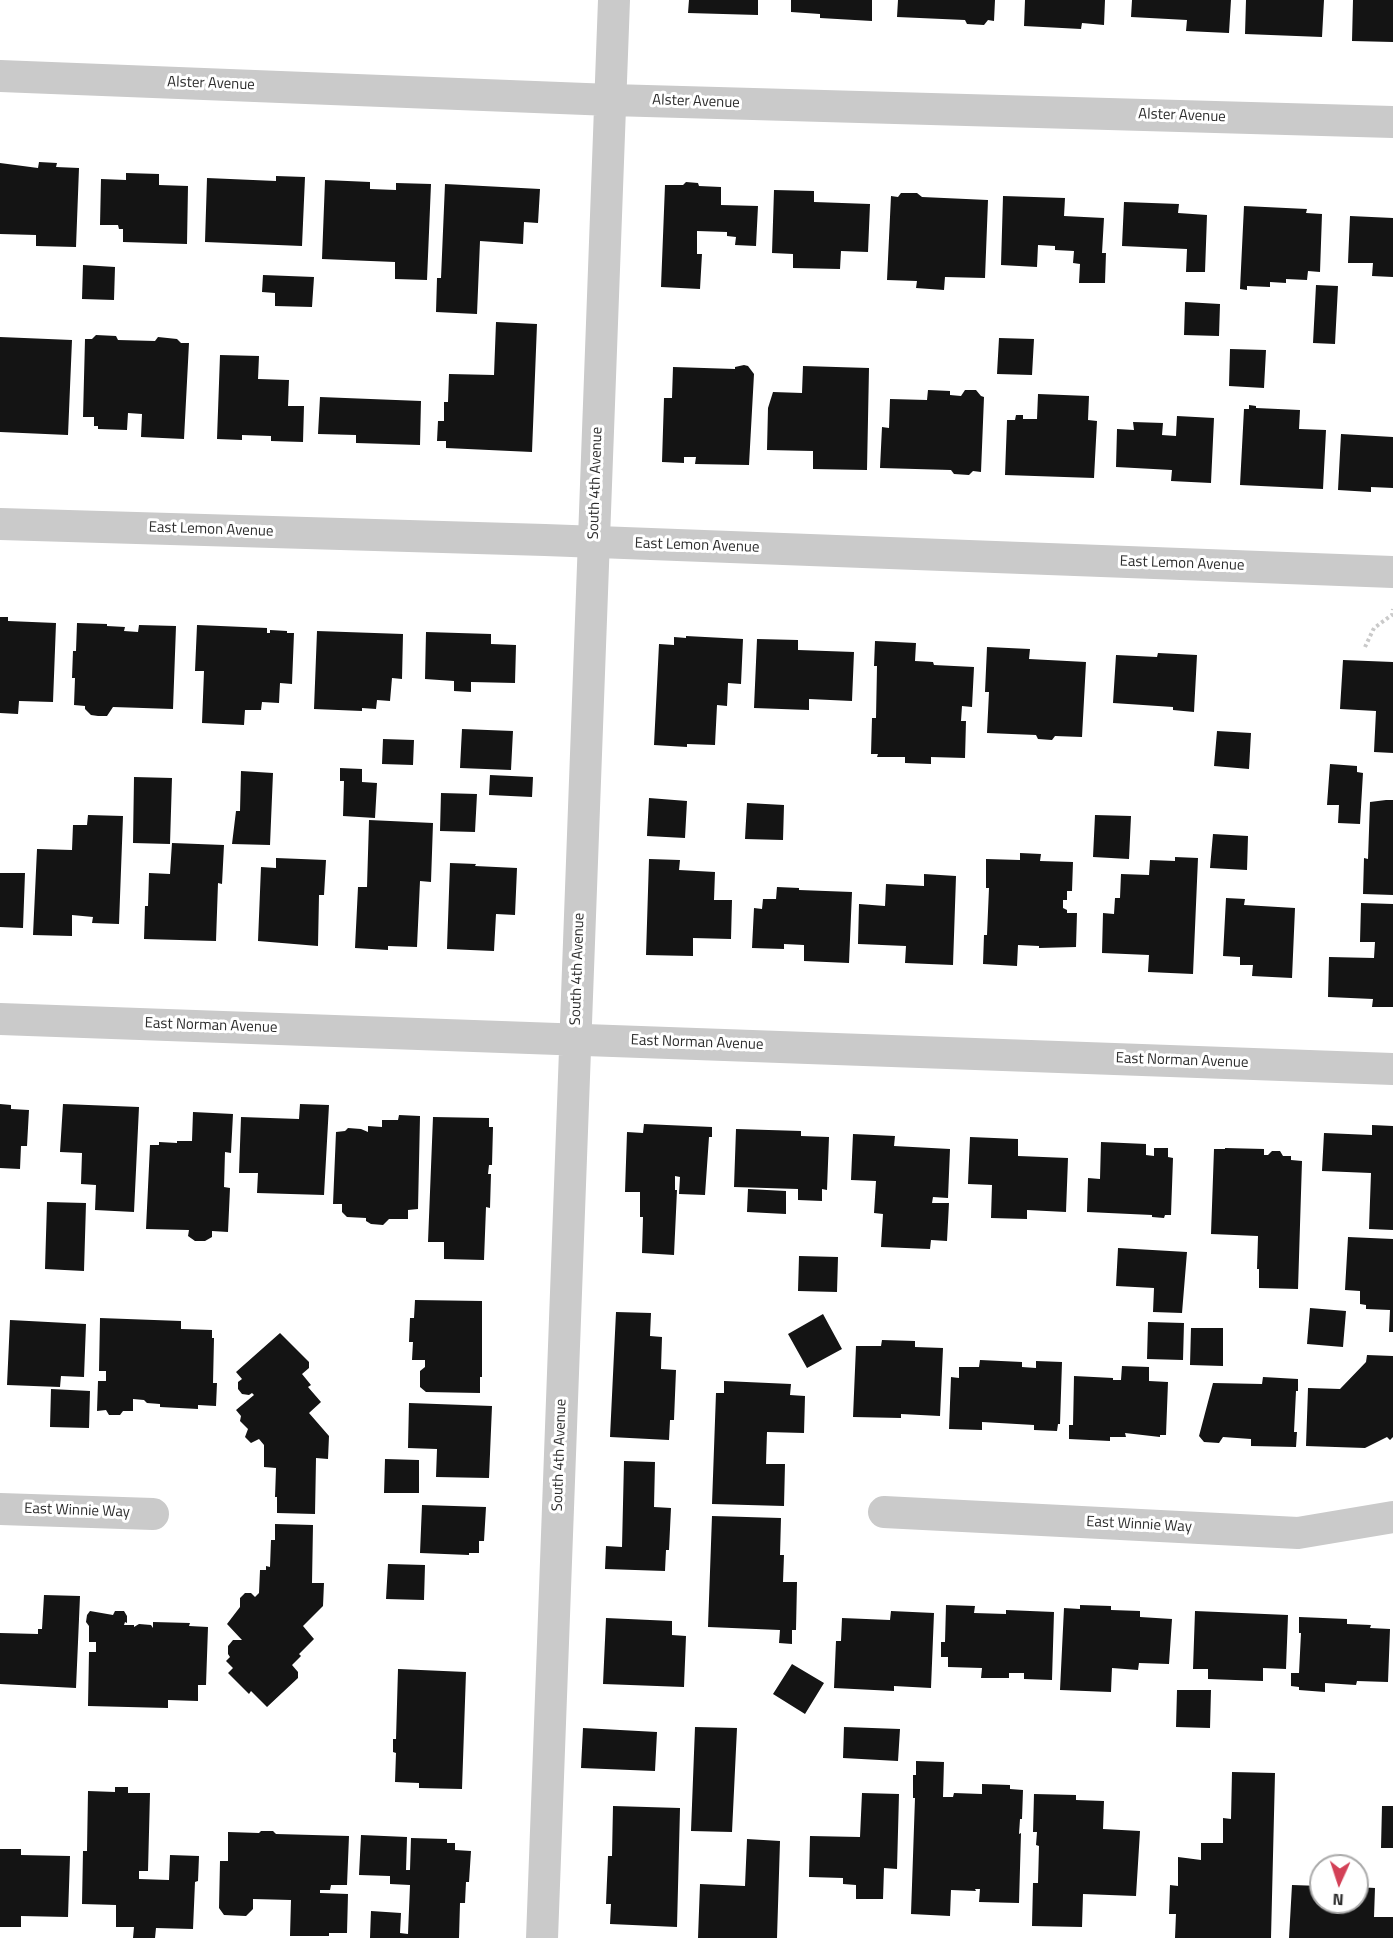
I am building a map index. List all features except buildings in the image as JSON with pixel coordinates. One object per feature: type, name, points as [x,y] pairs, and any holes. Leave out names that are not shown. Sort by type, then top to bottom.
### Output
[{"type":"street","name":"South 4th Avenue","points":[[542,1938],[614,0]]},
{"type":"street","name":"Alster Avenue","points":[[0,76],[611,100],[1393,122]]},
{"type":"street","name":"East Lemon Avenue","points":[[0,524],[594,542],[1393,572]]},
{"type":"street","name":"East Norman Avenue","points":[[0,1019],[1393,1069]]},
{"type":"street","name":"East Winnie Way","points":[[0,1509],[153,1514]]},
{"type":"street","name":"East Winnie Way","points":[[884,1512],[1298,1533],[1393,1517]]},
{"type":"path","points":[[1365,647],[1374,628],[1392,615],[1393,609]]}]
